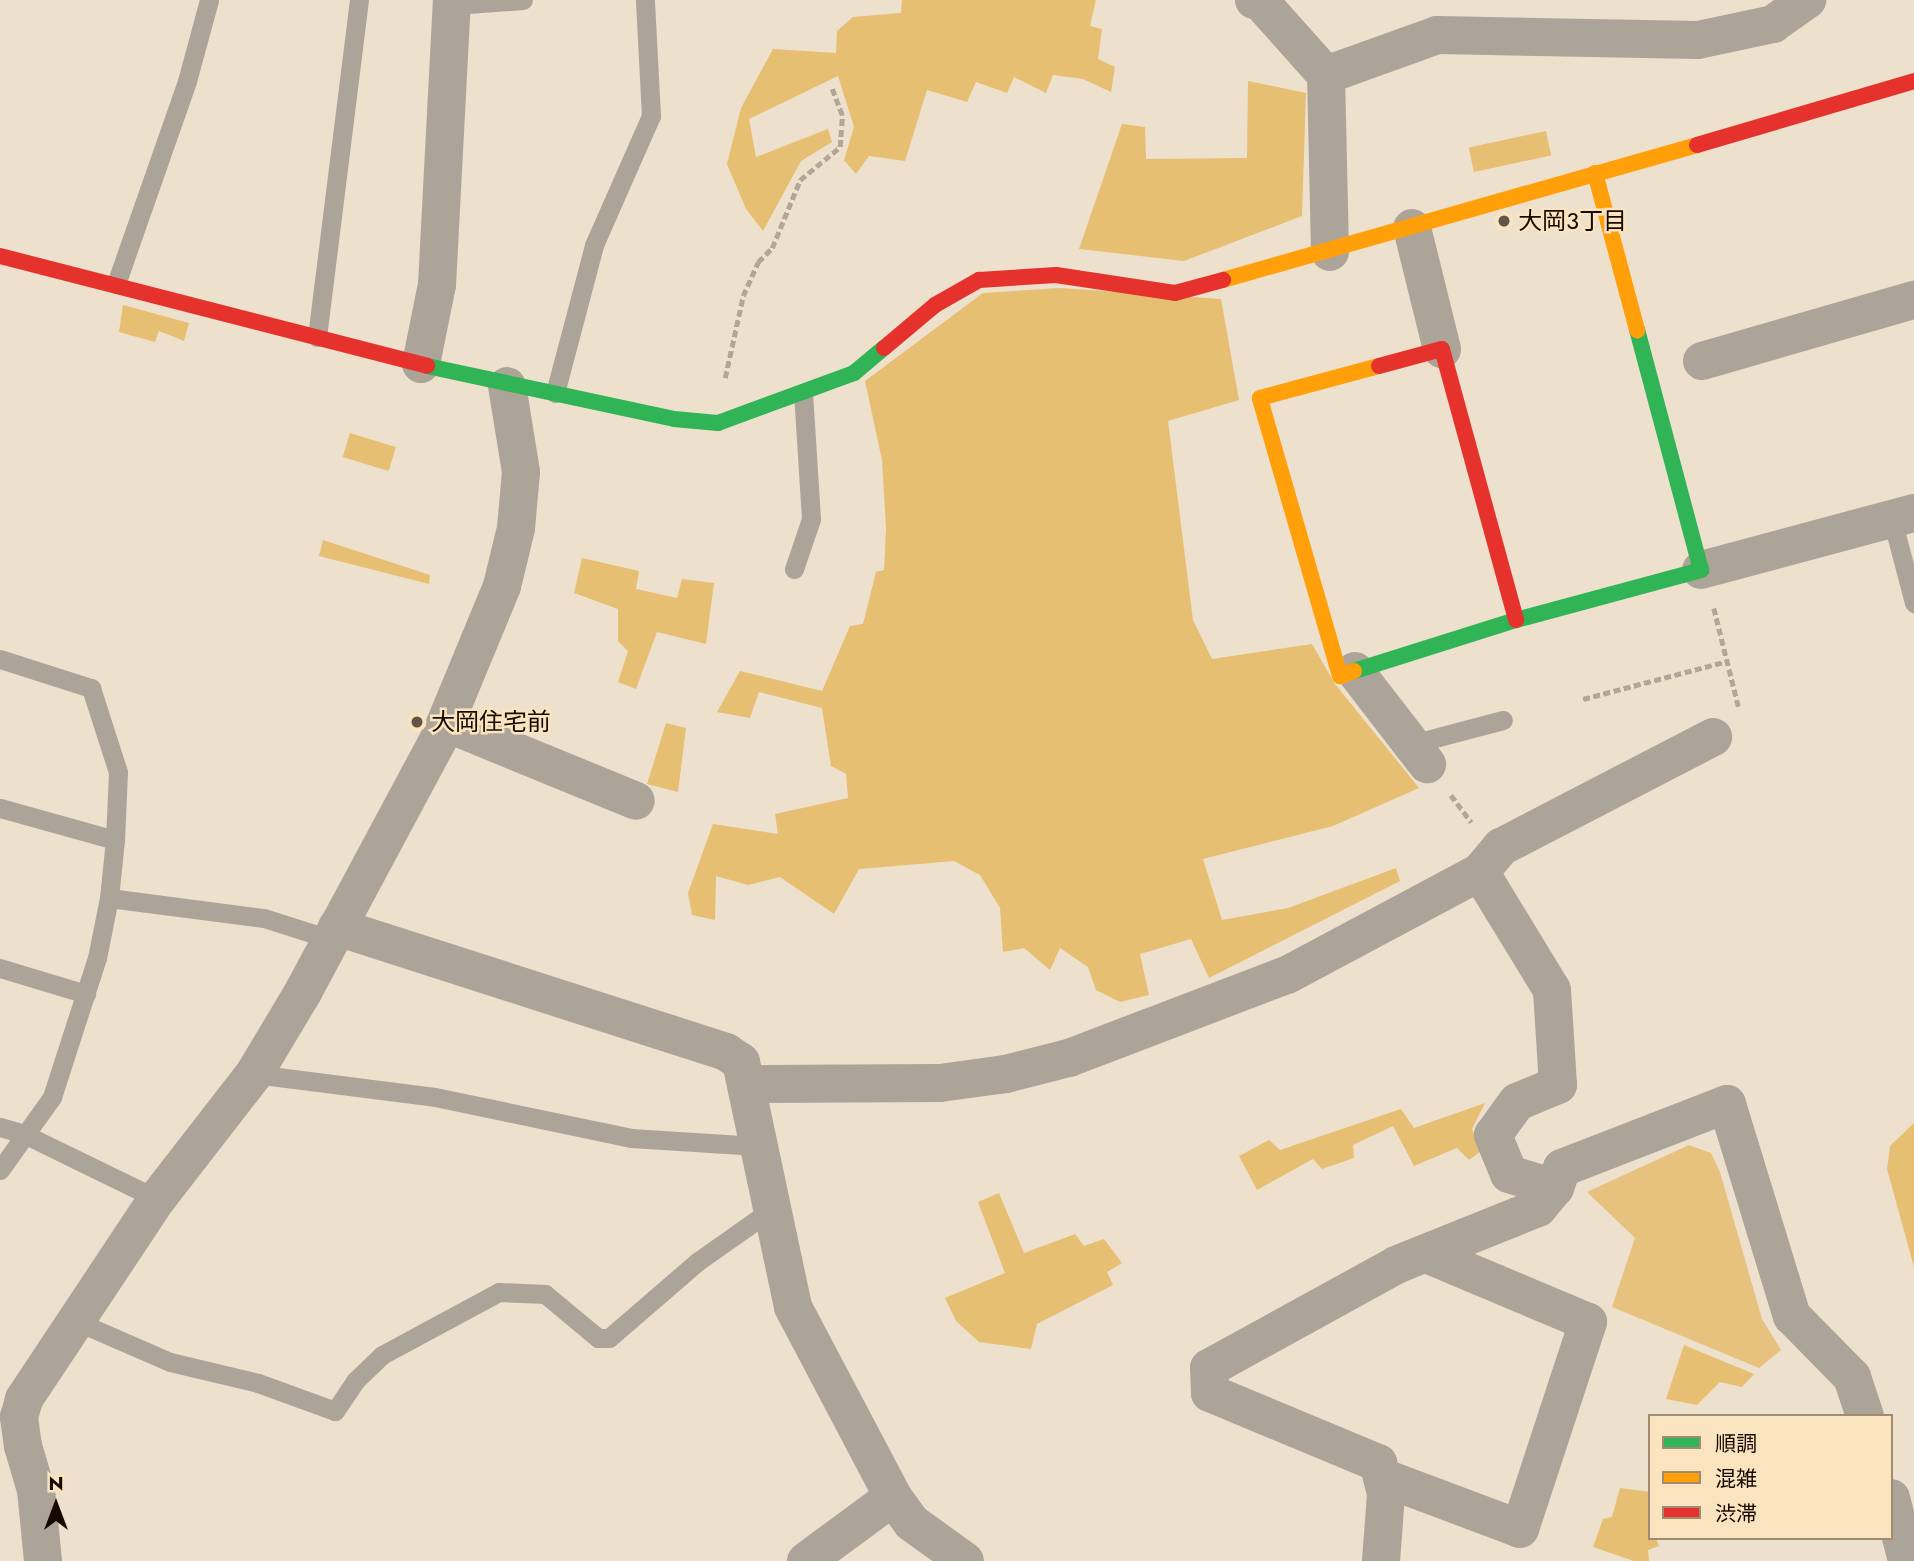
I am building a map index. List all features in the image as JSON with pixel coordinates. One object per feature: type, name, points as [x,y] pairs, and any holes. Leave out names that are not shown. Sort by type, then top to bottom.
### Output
[{"type":"street","points":[[1254,0],[1260,1],[1326,75],[1330,252]]},
{"type":"street","points":[[1326,75],[1437,35],[1550,17],[1698,40],[1773,24],[1807,0]]},
{"type":"street","points":[[421,364],[437,285],[452,2]]},
{"type":"street","points":[[0,256],[507,386],[555,393],[674,419],[725,421],[854,373],[935,305],[979,280],[1056,275],[1175,293],[1330,252],[1914,80]]},
{"type":"street","points":[[1595,173],[1701,570]]},
{"type":"street","points":[[1412,228],[1516,620]]},
{"type":"street","points":[[1702,361],[1914,300]]},
{"type":"street","points":[[1442,349],[1260,398],[1340,676],[1516,620],[1903,516]]},
{"type":"street","points":[[43,1561],[36,1490],[10,1407],[24,1399],[78,1322],[157,1199],[254,1074],[334,933],[446,723],[502,586],[516,528],[521,472],[507,386]]},
{"type":"street","points":[[1355,671],[1420,754]]},
{"type":"street","points":[[446,723],[636,801]]},
{"type":"street","points":[[746,1084],[940,1083],[1006,1074],[1069,1058],[1289,974],[1480,872],[1501,847],[1727,728]]},
{"type":"street","points":[[1480,872],[1552,990],[1558,1086],[1517,1102],[1493,1135],[1509,1174],[1555,1188]]},
{"type":"street","points":[[334,933],[726,1052],[741,1062],[793,1307],[893,1497],[912,1524],[965,1561]]},
{"type":"street","points":[[1381,1561],[1386,1494],[1378,1463],[1210,1393],[1209,1368],[1396,1265],[1538,1208],[1555,1188],[1562,1168],[1727,1104],[1792,1316],[1852,1377],[1863,1414]]},
{"type":"street","points":[[1382,1477],[1520,1530],[1588,1322],[1426,1254]]},
{"type":"street","points":[[806,1561],[893,1497]]},
{"type":"street","points":[[1893,1506],[1907,1561]]},
{"type":"lane","points":[[116,284],[187,81],[209,0]]},
{"type":"lane","points":[[317,337],[359,0]]},
{"type":"lane","points":[[452,2],[523,0]]},
{"type":"lane","points":[[555,393],[594,245],[651,116],[645,0]]},
{"type":"lane","points":[[794,569],[811,519],[803,393]]},
{"type":"lane","points":[[1903,516],[1914,603]]},
{"type":"lane","points":[[0,659],[91,688],[118,772],[109,898],[86,994],[52,1097],[0,1170]]},
{"type":"lane","points":[[1420,754],[1503,720]]},
{"type":"lane","points":[[0,808],[115,840]]},
{"type":"lane","points":[[109,898],[264,918],[334,933]]},
{"type":"lane","points":[[0,968],[86,994]]},
{"type":"lane","points":[[254,1074],[435,1097],[631,1138],[758,1146]]},
{"type":"lane","points":[[0,1127],[24,1134],[157,1199]]},
{"type":"lane","points":[[78,1322],[170,1362],[258,1383],[335,1411],[355,1381],[382,1355],[499,1292],[545,1294],[598,1338],[609,1338],[697,1262],[772,1209]]},
{"type":"path","points":[[725,421],[722,393],[732,338],[753,273],[772,248],[800,180],[840,147],[842,115],[832,89]]},
{"type":"path","points":[[1717,616],[1728,661],[1727,728]]},
{"type":"path","points":[[1583,699],[1728,661]]},
{"type":"path","points":[[1420,754],[1474,827]]},
{"type":"shaded area","points":[[902,0],[1096,0],[1090,26],[1102,29],[1098,59],[1115,67],[1111,92],[1083,79],[1053,75],[1046,93],[1014,77],[1007,93],[976,82],[967,102],[927,90],[905,161],[869,156],[856,174],[844,160],[854,127],[838,76],[749,119],[756,157],[828,129],[832,142],[801,161],[763,231],[746,209],[727,164],[741,108],[773,49],[836,53],[837,31],[853,17],[901,13]]},
{"type":"shaded area","points":[[1248,81],[1306,93],[1302,216],[1184,261],[1079,249],[1122,124],[1145,127],[1146,159],[1247,158]]},
{"type":"shaded area","points":[[1546,131],[1551,155],[1474,172],[1469,147]]},
{"type":"shaded area","points":[[1060,288],[1221,299],[1239,400],[1168,421],[1193,620],[1212,659],[1312,644],[1335,684],[1419,788],[1333,826],[1203,859],[1222,920],[1288,908],[1396,868],[1400,881],[1209,978],[1191,939],[1140,954],[1149,995],[1120,1002],[1096,990],[1088,967],[1060,948],[1050,970],[1024,948],[1003,952],[1000,908],[980,875],[954,861],[859,869],[834,914],[780,877],[748,885],[716,876],[715,920],[692,915],[688,893],[713,824],[778,834],[775,814],[848,798],[846,774],[831,766],[822,708],[759,692],[750,718],[717,712],[740,671],[822,691],[850,626],[863,624],[876,572],[884,570],[886,528],[882,460],[865,381],[983,293]]},
{"type":"shaded area","points":[[123,305],[189,323],[184,341],[159,331],[155,342],[119,332]]},
{"type":"shaded area","points":[[350,433],[396,447],[389,471],[343,457]]},
{"type":"shaded area","points":[[323,540],[430,575],[429,584],[319,556]]},
{"type":"shaded area","points":[[582,558],[639,571],[636,589],[677,598],[682,579],[714,583],[706,644],[657,632],[636,689],[618,682],[628,651],[618,641],[618,609],[574,593]]},
{"type":"shaded area","points":[[666,723],[686,728],[678,792],[647,784]]},
{"type":"shaded area","points":[[1485,1103],[1472,1129],[1481,1151],[1469,1160],[1457,1148],[1414,1166],[1393,1126],[1353,1145],[1354,1158],[1322,1169],[1313,1159],[1257,1190],[1239,1156],[1269,1140],[1280,1150],[1401,1109],[1414,1128]]},
{"type":"shaded area","points":[[1914,1123],[1914,1267],[1887,1169],[1890,1146]]},
{"type":"shaded area","points":[[1689,1145],[1711,1153],[1720,1172],[1762,1319],[1781,1350],[1759,1368],[1612,1307],[1635,1238],[1587,1192]]},
{"type":"shaded area","points":[[999,1193],[1024,1253],[1075,1234],[1084,1246],[1104,1239],[1122,1263],[1107,1272],[1113,1285],[1037,1324],[1031,1349],[979,1342],[956,1321],[945,1298],[1005,1273],[978,1202]]},
{"type":"shaded area","points":[[1684,1345],[1754,1374],[1742,1387],[1720,1382],[1697,1405],[1666,1399]]},
{"type":"shaded area","points":[[1620,1488],[1648,1492],[1648,1540],[1657,1540],[1659,1546],[1648,1550],[1649,1561],[1634,1561],[1593,1547],[1603,1519],[1612,1517]]},
{"type":"traffic: fast","points":[[1354,671],[1516,620],[1701,570],[1637,330]]},
{"type":"traffic: fast","points":[[427,366],[674,419],[718,423],[854,373],[884,348]]},
{"type":"traffic: slow","points":[[1223,280],[1697,145]]},
{"type":"traffic: slow","points":[[1595,173],[1637,330]]},
{"type":"traffic: slow","points":[[1354,671],[1340,676],[1260,398],[1379,366]]},
{"type":"traffic: jam","points":[[1697,145],[1914,81]]},
{"type":"traffic: jam","points":[[0,256],[427,366]]},
{"type":"traffic: jam","points":[[884,348],[935,305],[979,280],[1056,275],[1175,293],[1223,280]]},
{"type":"traffic: jam","points":[[1379,366],[1442,349],[1516,620]]},
{"type":"place","name":"大岡3丁目","points":[[1504,221]]},
{"type":"place","name":"大岡住宅前","points":[[417,722]]}]
